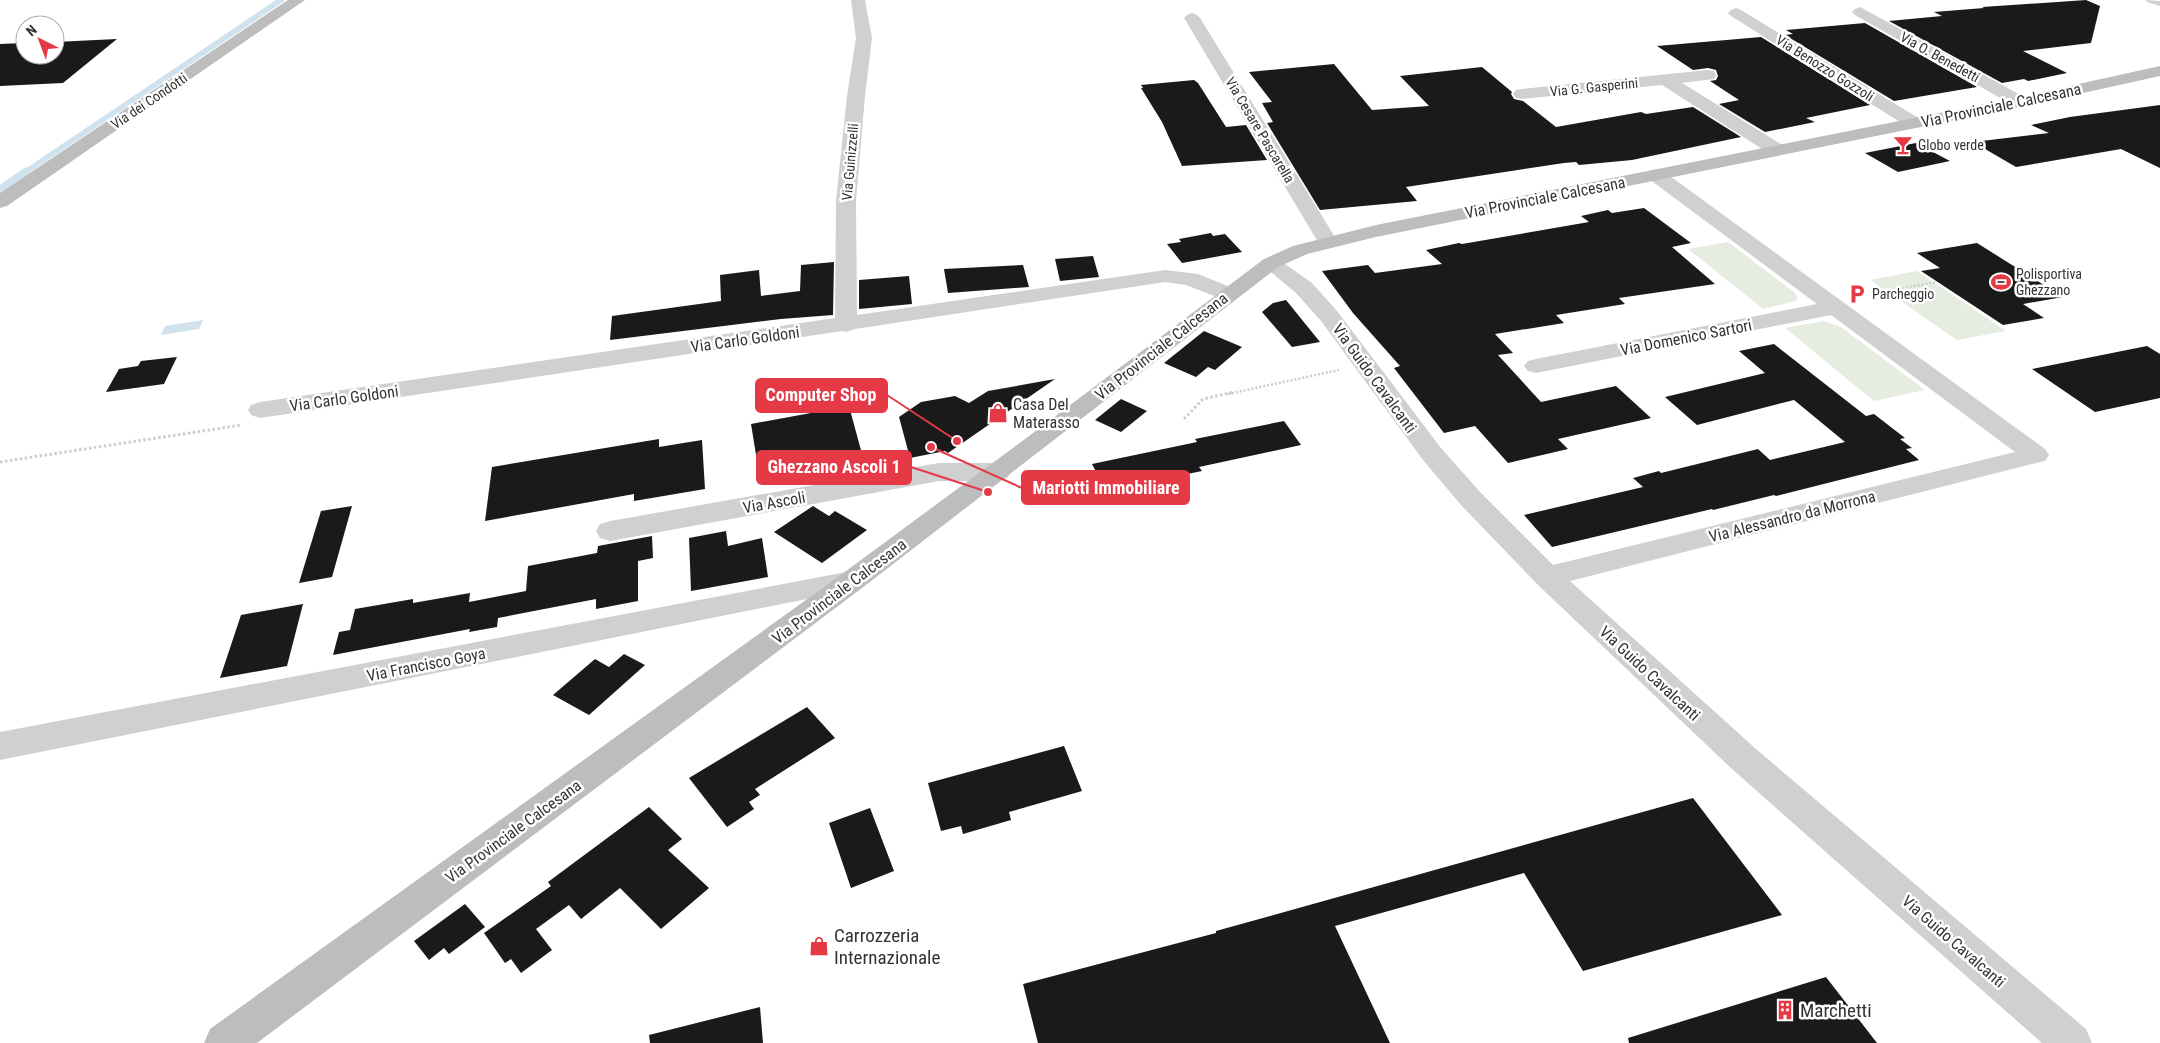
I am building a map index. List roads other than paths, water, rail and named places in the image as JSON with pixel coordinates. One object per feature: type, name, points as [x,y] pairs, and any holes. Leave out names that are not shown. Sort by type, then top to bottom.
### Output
[{"type":"main road","name":"Via dei Condotti","points":[[0,202],[298,0]]},
{"type":"main road","name":"Via Provinciale Calcesana","points":[[224,1043],[852,581],[998,472],[1227,294],[1271,263],[1300,250],[1328,242],[2020,102],[2160,71]]},
{"type":"street","name":"Via Guinizzelli","points":[[846,325],[846,200],[856,96],[864,38],[858,0]]},
{"type":"street","name":"Via O. Benedetti","points":[[1860,12],[2020,102]]},
{"type":"street","name":"Via Benozzo Gozzoli","points":[[1736,13],[1914,123]]},
{"type":"street","name":"Via Cesare Pascarella","points":[[1192,18],[1328,242]]},
{"type":"street","name":"Via G. Gasperini","points":[[1522,94],[1708,75]]},
{"type":"street","points":[[1666,80],[1777,150]]},
{"type":"street","points":[[1656,175],[1836,307]]},
{"type":"street","name":"Via Guido Cavalcanti","points":[[1271,263],[1304,288],[1329,316],[1432,454],[1471,499],[1547,577],[1744,759],[2072,1043]]},
{"type":"street","name":"Via Carlo Goldoni","points":[[260,410],[846,325],[1165,276],[1190,279],[1227,294]]},
{"type":"street","name":"Via Domenico Sartori","points":[[1536,366],[1836,307]]},
{"type":"street","name":"Via Alessandro da Morrona","points":[[1547,577],[2036,455],[1836,307]]},
{"type":"street","name":"Via Ascoli","points":[[610,531],[939,472],[998,472]]},
{"type":"street","name":"Via Francisco Goya","points":[[0,746],[852,581]]},
{"type":"lane","points":[[2150,0],[2160,4]]},
{"type":"water","points":[[203,320],[199,329],[161,335],[165,326]]},
{"type":"waterway","points":[[24,173],[281,0]]},
{"type":"waterway","points":[[0,189],[26,171]]},
{"type":"place","name":"Globo verde","points":[[1903,145]]},
{"type":"place","name":"Polisportiva Ghezzano","points":[[2001,282]]},
{"type":"place","name":"Parcheggio","points":[[1857,294]]},
{"type":"place","name":"Casa Del Materasso","points":[[998,413]]},
{"type":"place","name":"Computer Shop","points":[[957,441]]},
{"type":"place","name":"Mariotti Immobiliare","points":[[931,447]]},
{"type":"place","name":"Ghezzano Ascoli 1","points":[[988,492]]},
{"type":"place","name":"Carrozzeria Internazionale","points":[[819,946]]},
{"type":"place","name":"Marchetti","points":[[1785,1010]]}]
